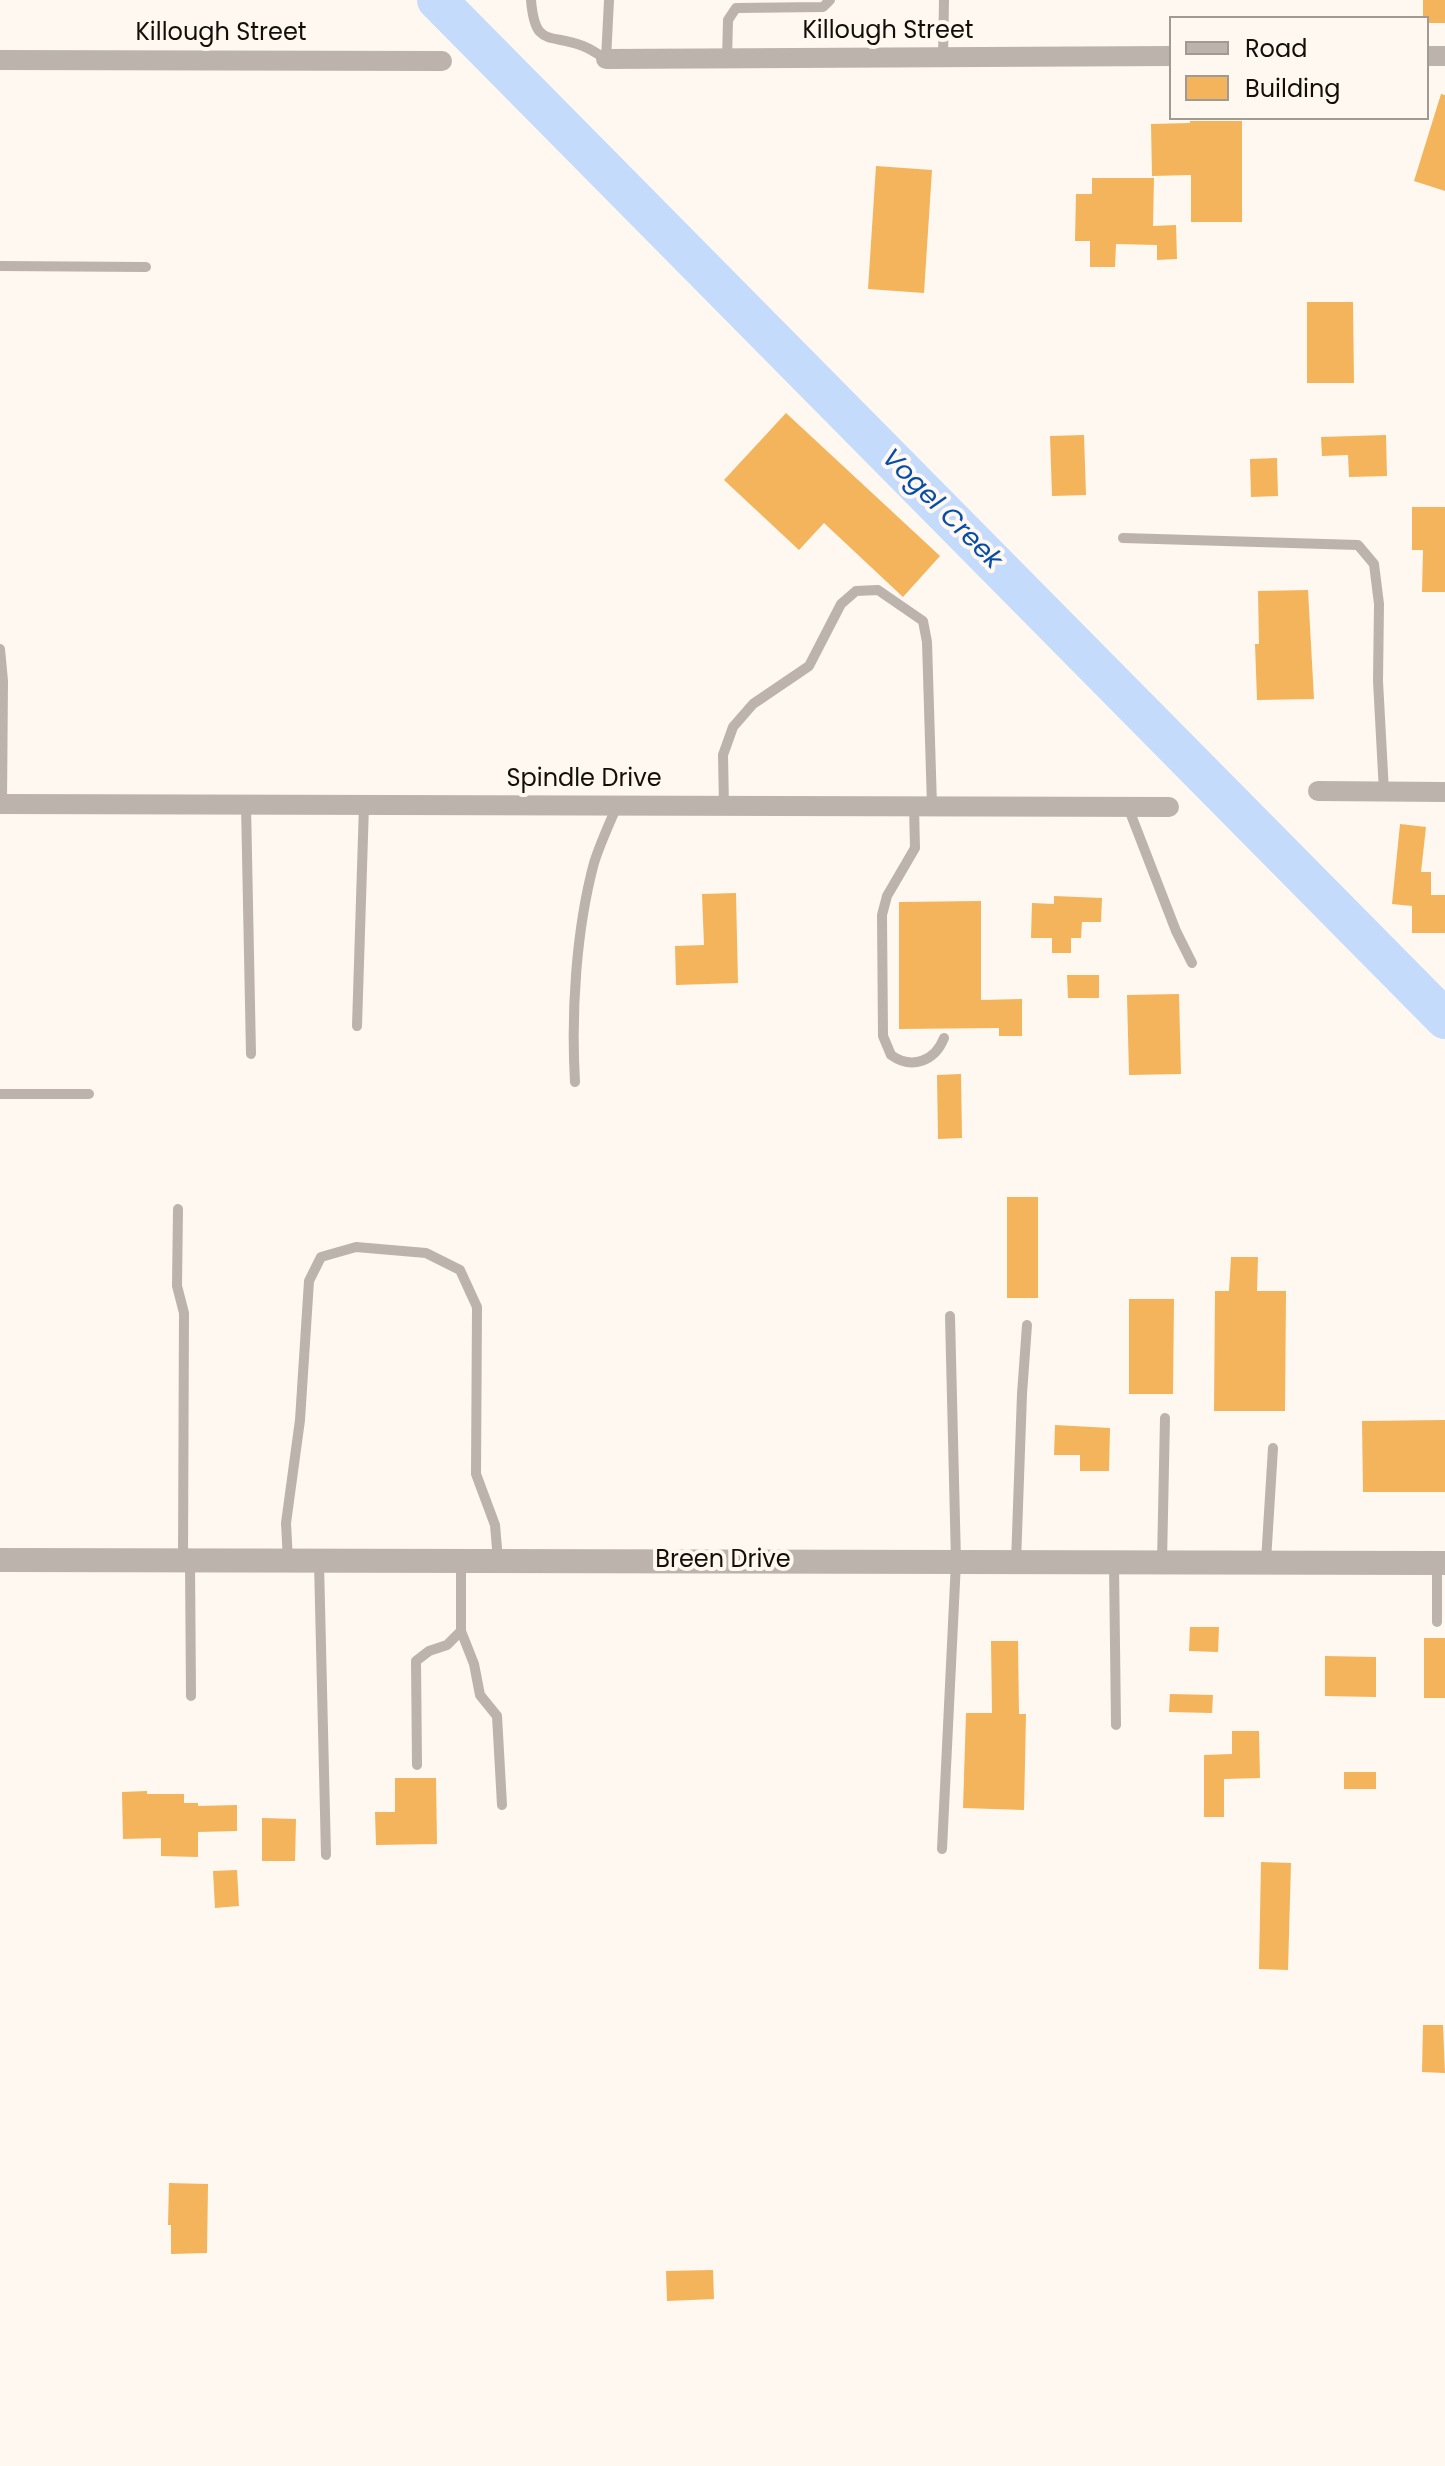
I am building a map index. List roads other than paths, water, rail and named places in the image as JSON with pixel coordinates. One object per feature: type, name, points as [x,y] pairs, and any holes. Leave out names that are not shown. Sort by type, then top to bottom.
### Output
[{"type":"street","name":"Killough Street","points":[[606,59],[1169,56]]},
{"type":"street","name":"Killough Street","points":[[0,60],[442,61]]},
{"type":"street","points":[[1318,791],[1445,792]]},
{"type":"street","name":"Spindle Drive","points":[[1,804],[1169,807]]},
{"type":"street","name":"Breen Drive","points":[[0,1560],[1441,1563]]},
{"type":"lane","points":[[531,0],[533,22],[546,37],[583,46],[606,59],[609,0]]},
{"type":"lane","points":[[727,59],[728,20],[736,8],[823,7],[830,0]]},
{"type":"lane","points":[[943,58],[944,0]]},
{"type":"lane","points":[[0,266],[146,267]]},
{"type":"lane","points":[[1123,538],[1358,545],[1374,564],[1379,604],[1378,681],[1384,792]]},
{"type":"lane","points":[[724,806],[723,755],[733,727],[753,704],[809,666],[841,604],[856,591],[878,590],[923,621],[928,658],[923,806],[915,848],[887,896],[882,915],[884,1052],[899,1061],[921,1061],[939,1050],[944,1038]]},
{"type":"lane","points":[[0,649],[3,681],[1,804]]},
{"type":"lane","points":[[246,805],[251,1054]]},
{"type":"lane","points":[[357,1026],[364,805]]},
{"type":"lane","points":[[575,1082],[572,1035],[580,944],[594,862],[617,806]]},
{"type":"lane","points":[[1128,807],[1176,931],[1192,963]]},
{"type":"lane","points":[[0,1094],[89,1094]]},
{"type":"lane","points":[[178,1209],[177,1286],[184,1313],[186,1561],[191,1696]]},
{"type":"lane","points":[[288,1561],[286,1523],[300,1420],[309,1281],[321,1257],[356,1247],[426,1253],[460,1270],[466,1282],[477,1307],[476,1474],[495,1525],[498,1561]]},
{"type":"lane","points":[[942,1849],[956,1562],[950,1316]]},
{"type":"lane","points":[[1016,1562],[1027,1325]]},
{"type":"lane","points":[[1162,1562],[1165,1418]]},
{"type":"lane","points":[[1266,1563],[1273,1448]]},
{"type":"lane","points":[[319,1561],[326,1855]]},
{"type":"lane","points":[[461,1561],[461,1631],[474,1664],[480,1695],[497,1716],[502,1805]]},
{"type":"lane","points":[[1114,1562],[1116,1725]]},
{"type":"lane","points":[[1437,1622],[1441,1563]]},
{"type":"lane","points":[[417,1765],[416,1661],[429,1651],[447,1645],[461,1631]]},
{"type":"waterway","name":"Vogel Creek","points":[[437,0],[1445,1019]]}]
